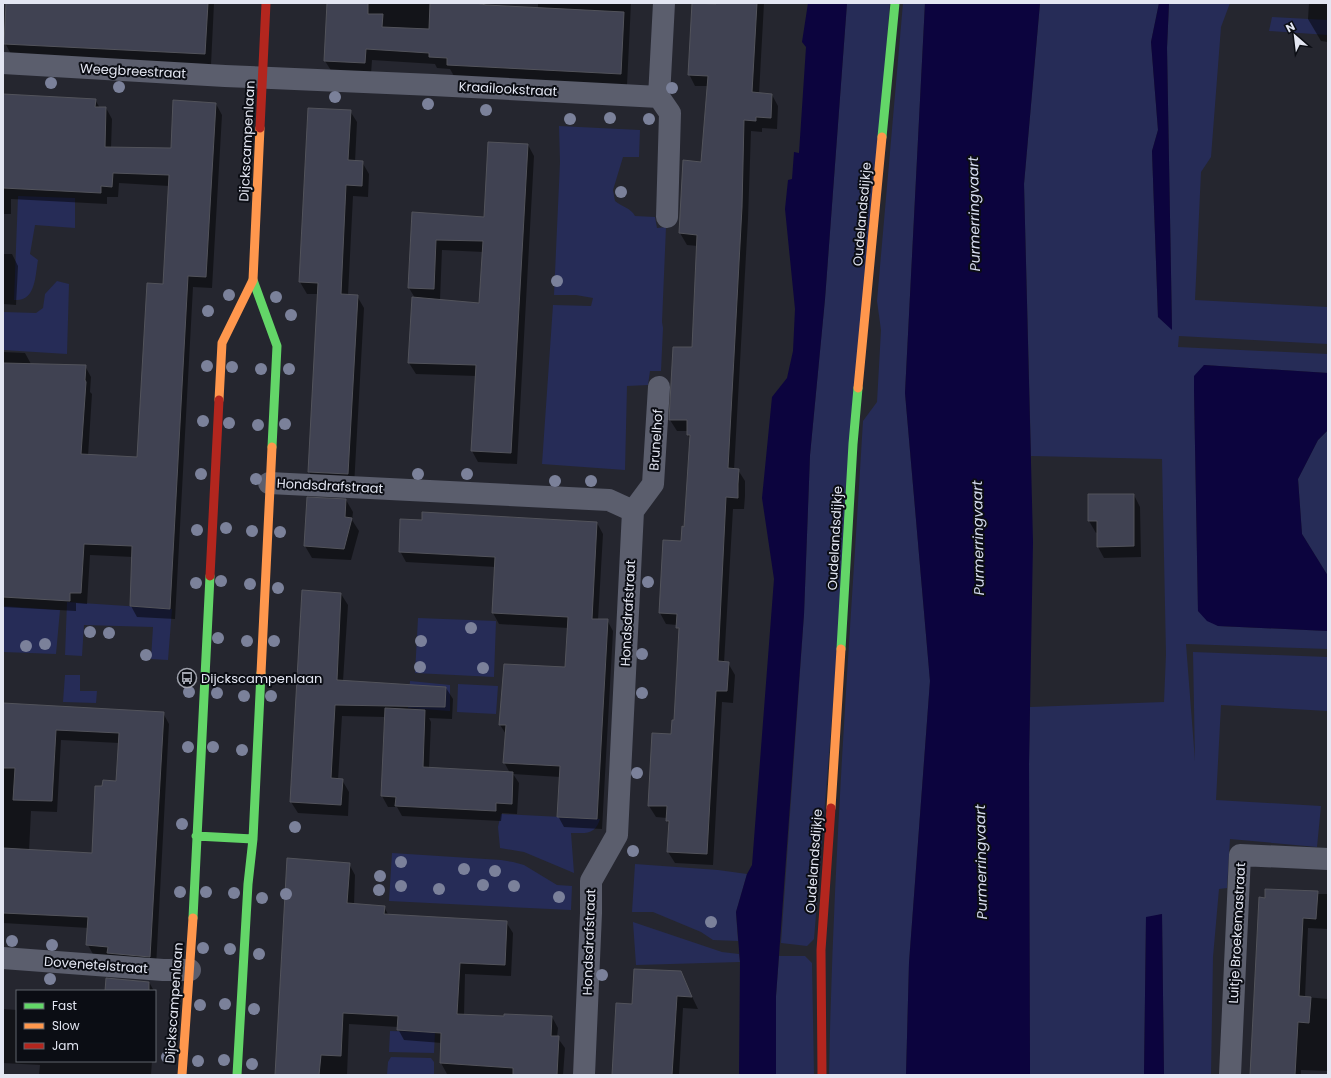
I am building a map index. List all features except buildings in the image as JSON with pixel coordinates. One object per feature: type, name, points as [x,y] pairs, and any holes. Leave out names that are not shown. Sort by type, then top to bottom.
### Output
[{"type":"street","name":"Dijckscampenlaan","points":[[237,1075],[248,884],[253,838],[276,346],[253,280],[266,3]]},
{"type":"street","points":[[664,3],[658,97],[670,113],[667,217]]},
{"type":"street","name":"Oudelandsdijkje","points":[[822,1075],[821,950],[837,726],[853,444],[895,3]]},
{"type":"street","name":"Weegbreestraat","points":[[3,63],[263,78]]},
{"type":"street","name":"Kraailookstraat","points":[[263,78],[444,85],[658,97]]},
{"type":"street","name":"Dijckscampenlaan","points":[[182,1075],[190,970],[222,343],[253,280]]},
{"type":"street","name":"Brunelhof","points":[[633,511],[653,484],[659,387]]},
{"type":"street","name":"Hondsdrafstraat","points":[[269,483],[609,500],[633,511],[617,835],[591,881],[584,1075]]},
{"type":"street","points":[[196,836],[253,838]]},
{"type":"street","name":"Luitje Broekemastraat","points":[[1230,1075],[1240,855],[1328,859]]},
{"type":"street","name":"Dovenetelstraat","points":[[3,958],[163,970],[190,970]]},
{"type":"shaded area","points":[[847,3],[890,3],[814,939],[807,946],[781,943],[804,614],[810,455],[825,299]]},
{"type":"shaded area","points":[[903,3],[925,3],[905,393],[930,681],[909,963],[906,1075],[829,1075],[838,830],[863,421],[877,402],[881,330],[877,301]]},
{"type":"shaded area","points":[[1040,3],[1159,3],[1151,42],[1158,130],[1152,151],[1158,317],[1172,329],[1167,48],[1169,3],[1230,3],[1221,27],[1211,157],[1201,172],[1195,300],[1328,307],[1328,344],[1179,336],[1178,347],[1328,354],[1328,373],[1204,365],[1194,390],[1198,611],[1218,626],[1328,631],[1328,649],[1186,644],[1195,761],[1193,652],[1328,657],[1328,711],[1221,705],[1216,800],[1321,806],[1317,847],[1230,839],[1227,888],[1219,889],[1213,957],[1211,1075],[1164,1075],[1162,914],[1146,918],[1144,1075],[1030,1075],[1030,707],[1164,702],[1166,654],[1162,459],[1031,456],[1024,184]]},
{"type":"shaded area","points":[[1272,17],[1328,20],[1328,35],[1269,31]]},
{"type":"shaded area","points":[[559,126],[640,130],[639,157],[623,157],[613,190],[615,201],[631,211],[635,216],[655,217],[657,228],[666,227],[661,371],[650,371],[648,385],[627,386],[625,470],[542,464],[553,305],[591,306],[593,298],[576,295],[554,295],[560,162]]},
{"type":"shaded area","points":[[18,196],[75,198],[75,228],[35,225],[30,254],[38,260],[35,280],[27,297],[21,300],[14,300]]},
{"type":"shaded area","points":[[57,281],[69,284],[67,354],[3,350],[3,312],[36,313],[43,308],[45,294]]},
{"type":"shaded area","points":[[1328,430],[1328,576],[1302,534],[1298,479],[1318,440]]},
{"type":"shaded area","points":[[67,602],[172,609],[168,660],[151,659],[153,627],[84,625],[82,656],[65,655]]},
{"type":"shaded area","points":[[3,606],[60,610],[56,654],[3,652]]},
{"type":"shaded area","points":[[418,618],[496,621],[494,677],[415,673]]},
{"type":"shaded area","points":[[65,675],[80,675],[80,691],[97,691],[96,703],[63,702]]},
{"type":"shaded area","points":[[410,681],[450,685],[450,711],[408,708]]},
{"type":"shaded area","points":[[458,684],[498,686],[496,714],[457,712]]},
{"type":"shaded area","points":[[501,814],[600,819],[595,828],[589,832],[571,833],[574,873],[524,852],[500,848],[498,827]]},
{"type":"shaded area","points":[[392,853],[501,860],[524,865],[557,885],[572,886],[571,910],[389,901]]},
{"type":"shaded area","points":[[635,864],[718,870],[747,874],[736,912],[738,941],[713,940],[701,932],[653,912],[632,912]]},
{"type":"shaded area","points":[[633,922],[722,952],[739,954],[740,962],[636,965]]},
{"type":"shaded area","points":[[779,956],[805,956],[812,963],[814,1075],[776,1075],[776,996]]},
{"type":"shaded area","points":[[390,1031],[435,1032],[434,1053],[389,1052]]},
{"type":"shaded area","points":[[391,1057],[431,1058],[434,1062],[434,1075],[387,1075],[388,1062]]},
{"type":"water","points":[[808,3],[847,3],[825,299],[810,455],[804,614],[776,996],[776,1075],[739,1075],[740,962],[736,912],[747,874],[752,865],[774,579],[762,498],[772,397],[787,378],[793,351],[795,309],[785,209],[788,180],[792,179],[794,152],[799,153],[806,47],[802,42]]},
{"type":"water","name":"Purmerringvaart","points":[[925,3],[1040,3],[1024,184],[1033,542],[1029,764],[1030,1075],[906,1075],[909,963],[930,681],[905,393]]},
{"type":"water","points":[[1159,3],[1169,3],[1167,48],[1172,330],[1158,317],[1152,151],[1158,130],[1151,42]]},
{"type":"water","points":[[1204,365],[1328,373],[1328,430],[1318,440],[1298,479],[1302,534],[1328,576],[1328,631],[1218,626],[1207,621],[1198,611],[1194,376]]},
{"type":"water","points":[[1162,914],[1164,1075],[1144,1075],[1146,917]]},
{"type":"traffic: fast","points":[[882,137],[895,3]]},
{"type":"traffic: fast","points":[[253,280],[277,346],[272,447]]},
{"type":"traffic: fast","points":[[841,649],[853,444],[858,388]]},
{"type":"traffic: fast","points":[[193,918],[210,576]]},
{"type":"traffic: fast","points":[[237,1075],[248,884],[253,839],[261,673]]},
{"type":"traffic: fast","points":[[196,836],[253,839]]},
{"type":"traffic: slow","points":[[219,400],[222,343],[253,280],[260,128]]},
{"type":"traffic: slow","points":[[858,388],[882,137]]},
{"type":"traffic: slow","points":[[261,673],[272,447]]},
{"type":"traffic: slow","points":[[831,808],[841,649]]},
{"type":"traffic: slow","points":[[182,1075],[193,918]]},
{"type":"traffic: jam","points":[[260,128],[266,3]]},
{"type":"traffic: jam","points":[[210,576],[219,400]]},
{"type":"traffic: jam","points":[[822,1075],[821,950],[831,808]]},
{"type":"place","name":"Dijckscampenlaan","points":[[187,678]]}]
